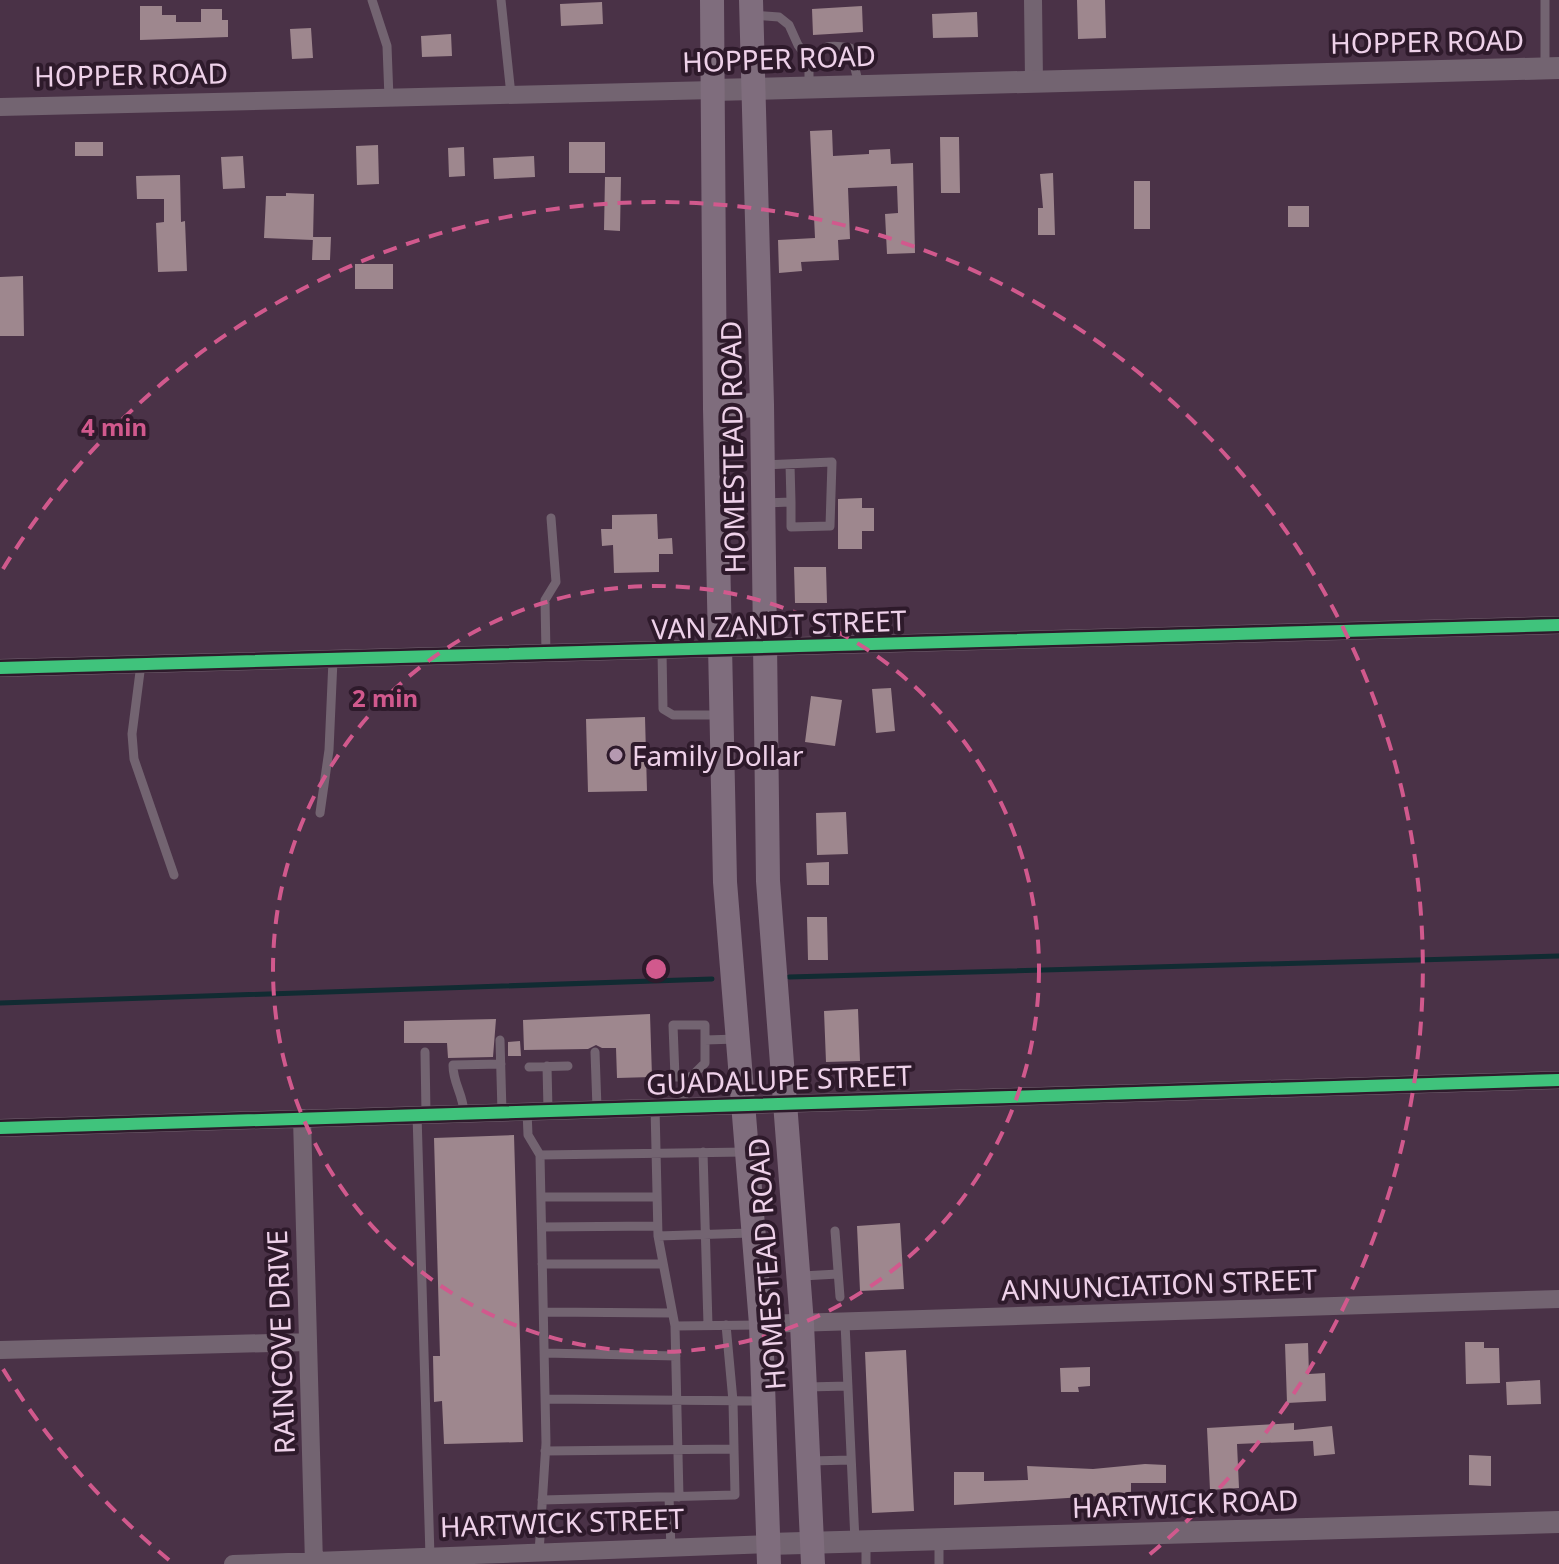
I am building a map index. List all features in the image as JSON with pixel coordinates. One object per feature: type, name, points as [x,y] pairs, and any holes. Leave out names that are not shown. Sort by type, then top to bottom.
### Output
[{"type":"main road","name":"HOMESTEAD ROAD","points":[[712,0],[715,409],[725,882],[761,1324],[769,1554]]},
{"type":"main road","name":"HOMESTEAD ROAD","points":[[751,7],[764,503],[768,881],[802,1324],[813,1553]]},
{"type":"main road","points":[[715,409],[762,404]]},
{"type":"main road","points":[[725,882],[768,881]]},
{"type":"street","points":[[1033,0],[1034,80]]},
{"type":"street","name":"HOPPER ROAD","points":[[0,107],[1552,68]]},
{"type":"street","name":"VAN ZANDT STREET","points":[[0,668],[1559,625]]},
{"type":"street","name":"GUADALUPE STREET","points":[[0,1128],[1559,1080]]},
{"type":"street","name":"RAINCOVE DRIVE","points":[[302,1118],[314,1563]]},
{"type":"street","name":"ANNUNCIATION STREET","points":[[761,1324],[1559,1299]]},
{"type":"street","points":[[0,1350],[308,1342]]},
{"type":"street","name":"HARTWICK ROAD","points":[[813,1553],[860,1541],[1559,1522]]},
{"type":"street","name":"HARTWICK STREET","points":[[314,1563],[671,1548],[769,1554],[813,1553]]},
{"type":"street","points":[[233,1564],[314,1563]]},
{"type":"lane","points":[[372,0],[387,46],[389,98]]},
{"type":"lane","points":[[501,0],[511,95]]},
{"type":"lane","points":[[1545,0],[1552,68]]},
{"type":"lane","points":[[751,7],[779,17],[789,25],[810,61]]},
{"type":"lane","points":[[809,87],[810,61],[819,50],[831,45],[850,48],[859,85]]},
{"type":"lane","points":[[763,465],[832,462],[830,526],[791,527],[790,464]]},
{"type":"lane","points":[[764,503],[791,502]]},
{"type":"lane","points":[[546,654],[545,600],[556,582],[551,518]]},
{"type":"lane","points":[[662,651],[663,709],[673,715],[723,715]]},
{"type":"lane","points":[[320,813],[331,725],[333,660]]},
{"type":"lane","points":[[141,664],[132,734],[134,759],[174,875]]},
{"type":"lane","points":[[673,1025],[705,1025],[705,1040],[705,1063],[691,1077],[675,1077],[673,1025]]},
{"type":"lane","points":[[705,1040],[737,1039]]},
{"type":"lane","points":[[500,1040],[502,1112]]},
{"type":"lane","points":[[425,1052],[422,1114],[430,1557]]},
{"type":"lane","points":[[595,1052],[597,1108]]},
{"type":"lane","points":[[464,1113],[463,1096],[453,1080],[453,1065],[501,1064]]},
{"type":"lane","points":[[547,1066],[548,1110]]},
{"type":"lane","points":[[529,1067],[568,1066]]},
{"type":"lane","points":[[683,1077],[684,1106]]},
{"type":"lane","points":[[655,1107],[658,1231],[675,1326],[678,1450],[671,1548]]},
{"type":"lane","points":[[527,1111],[528,1135],[540,1155],[542,1227],[546,1399],[539,1553]]},
{"type":"lane","points":[[703,1152],[708,1325]]},
{"type":"lane","points":[[540,1155],[747,1152]]},
{"type":"lane","points":[[541,1197],[657,1197]]},
{"type":"lane","points":[[542,1227],[705,1235],[754,1233]]},
{"type":"lane","points":[[835,1231],[840,1297]]},
{"type":"lane","points":[[542,1264],[663,1264]]},
{"type":"lane","points":[[798,1276],[838,1274]]},
{"type":"lane","points":[[544,1312],[672,1313]]},
{"type":"lane","points":[[845,1323],[851,1460],[860,1541],[866,1564]]},
{"type":"lane","points":[[675,1326],[761,1324]]},
{"type":"lane","points":[[542,1500],[735,1495],[733,1401],[726,1325]]},
{"type":"lane","points":[[545,1353],[676,1356]]},
{"type":"lane","points":[[805,1387],[848,1386]]},
{"type":"lane","points":[[546,1399],[765,1401]]},
{"type":"lane","points":[[545,1451],[734,1449]]},
{"type":"lane","points":[[809,1461],[851,1460]]},
{"type":"lane","points":[[939,1539],[939,1564]]},
{"type":"building","points":[[1077,0],[1105,0],[1106,38],[1078,39]]},
{"type":"building","points":[[602,2],[603,24],[561,26],[560,4]]},
{"type":"building","points":[[140,6],[162,6],[162,15],[176,15],[176,22],[201,22],[201,9],[222,9],[222,20],[228,20],[228,37],[140,40]]},
{"type":"building","points":[[862,6],[863,32],[813,35],[812,9]]},
{"type":"building","points":[[977,12],[978,37],[933,38],[932,14]]},
{"type":"building","points":[[311,28],[313,58],[292,59],[290,29]]},
{"type":"building","points":[[451,34],[452,56],[422,57],[421,36]]},
{"type":"building","points":[[832,130],[833,156],[869,154],[869,150],[890,149],[891,164],[913,163],[915,253],[887,254],[885,214],[898,213],[897,186],[848,188],[850,239],[838,240],[839,260],[801,262],[802,271],[779,273],[778,240],[815,238],[810,131]]},
{"type":"building","points":[[940,137],[959,137],[960,193],[941,193]]},
{"type":"building","points":[[75,142],[103,142],[103,156],[75,156]]},
{"type":"building","points":[[569,142],[605,142],[605,173],[569,173]]},
{"type":"building","points":[[378,145],[379,184],[357,185],[356,146]]},
{"type":"building","points":[[464,147],[465,176],[449,177],[448,148]]},
{"type":"building","points":[[243,156],[245,188],[223,189],[221,157]]},
{"type":"building","points":[[534,156],[535,177],[494,179],[493,158]]},
{"type":"building","points":[[1053,173],[1055,235],[1038,235],[1038,208],[1043,208],[1040,174]]},
{"type":"building","points":[[180,175],[181,222],[185,221],[187,271],[158,272],[156,223],[164,222],[164,199],[137,199],[136,176]]},
{"type":"building","points":[[605,177],[621,177],[620,231],[604,230]]},
{"type":"building","points":[[1134,181],[1150,181],[1150,229],[1134,229]]},
{"type":"building","points":[[286,193],[314,194],[313,240],[264,238],[266,196],[286,196]]},
{"type":"building","points":[[1288,206],[1309,206],[1309,227],[1288,227]]},
{"type":"building","points":[[313,237],[331,237],[330,260],[312,260]]},
{"type":"building","points":[[355,264],[393,264],[393,289],[355,289]]},
{"type":"building","points":[[23,276],[24,336],[0,336],[0,277]]},
{"type":"building","points":[[862,498],[862,508],[874,508],[874,531],[862,531],[862,549],[838,549],[838,499]]},
{"type":"building","points":[[657,514],[658,539],[672,538],[673,554],[659,554],[659,572],[614,573],[613,545],[602,546],[601,529],[612,529],[612,515]]},
{"type":"building","points":[[794,567],[826,567],[827,603],[795,603]]},
{"type":"building","points":[[891,688],[895,731],[876,733],[872,689]]},
{"type":"building","points":[[811,696],[842,700],[835,746],[805,742]]},
{"type":"building","name":"Family Dollar","points":[[645,717],[647,791],[588,792],[586,719]]},
{"type":"building","points":[[846,812],[848,854],[817,855],[816,813]]},
{"type":"building","points":[[829,862],[829,885],[807,885],[806,863]]},
{"type":"building","points":[[807,917],[827,917],[828,960],[808,960]]},
{"type":"building","points":[[858,1009],[860,1061],[826,1062],[824,1011]]},
{"type":"building","points":[[650,1014],[652,1077],[617,1078],[616,1048],[596,1045],[588,1049],[524,1050],[523,1020]]},
{"type":"building","points":[[496,1019],[493,1057],[448,1058],[447,1043],[404,1043],[404,1021]]},
{"type":"building","points":[[520,1041],[521,1056],[508,1056],[508,1042]]},
{"type":"building","points":[[514,1135],[523,1442],[444,1444],[442,1401],[434,1402],[433,1356],[440,1356],[434,1138]]},
{"type":"building","points":[[900,1223],[904,1289],[860,1291],[857,1226]]},
{"type":"building","points":[[1465,1342],[1484,1342],[1484,1348],[1499,1348],[1500,1383],[1466,1384]]},
{"type":"building","points":[[1308,1343],[1309,1374],[1325,1373],[1326,1401],[1287,1403],[1285,1344]]},
{"type":"building","points":[[906,1350],[914,1511],[872,1513],[865,1352]]},
{"type":"building","points":[[1090,1367],[1090,1386],[1078,1387],[1079,1392],[1061,1392],[1060,1368]]},
{"type":"building","points":[[1540,1380],[1541,1404],[1507,1405],[1506,1382]]},
{"type":"building","points":[[1294,1423],[1294,1430],[1332,1426],[1335,1454],[1314,1456],[1313,1441],[1237,1444],[1239,1488],[1210,1490],[1207,1428]]},
{"type":"building","points":[[1469,1455],[1491,1456],[1491,1486],[1469,1485]]},
{"type":"building","points":[[1166,1465],[1166,1483],[1131,1483],[1131,1494],[954,1505],[954,1472],[984,1472],[984,1481],[1028,1480],[1027,1466],[1093,1469]]},
{"type":"waterway","points":[[789,977],[1559,956]]},
{"type":"waterway","points":[[0,1003],[712,979]]},
{"type":"cycle path","points":[[0,668],[1559,625]]},
{"type":"cycle path","points":[[0,1128],[1559,1080]]},
{"type":"place","name":"Family Dollar","points":[[616,755]]}]
